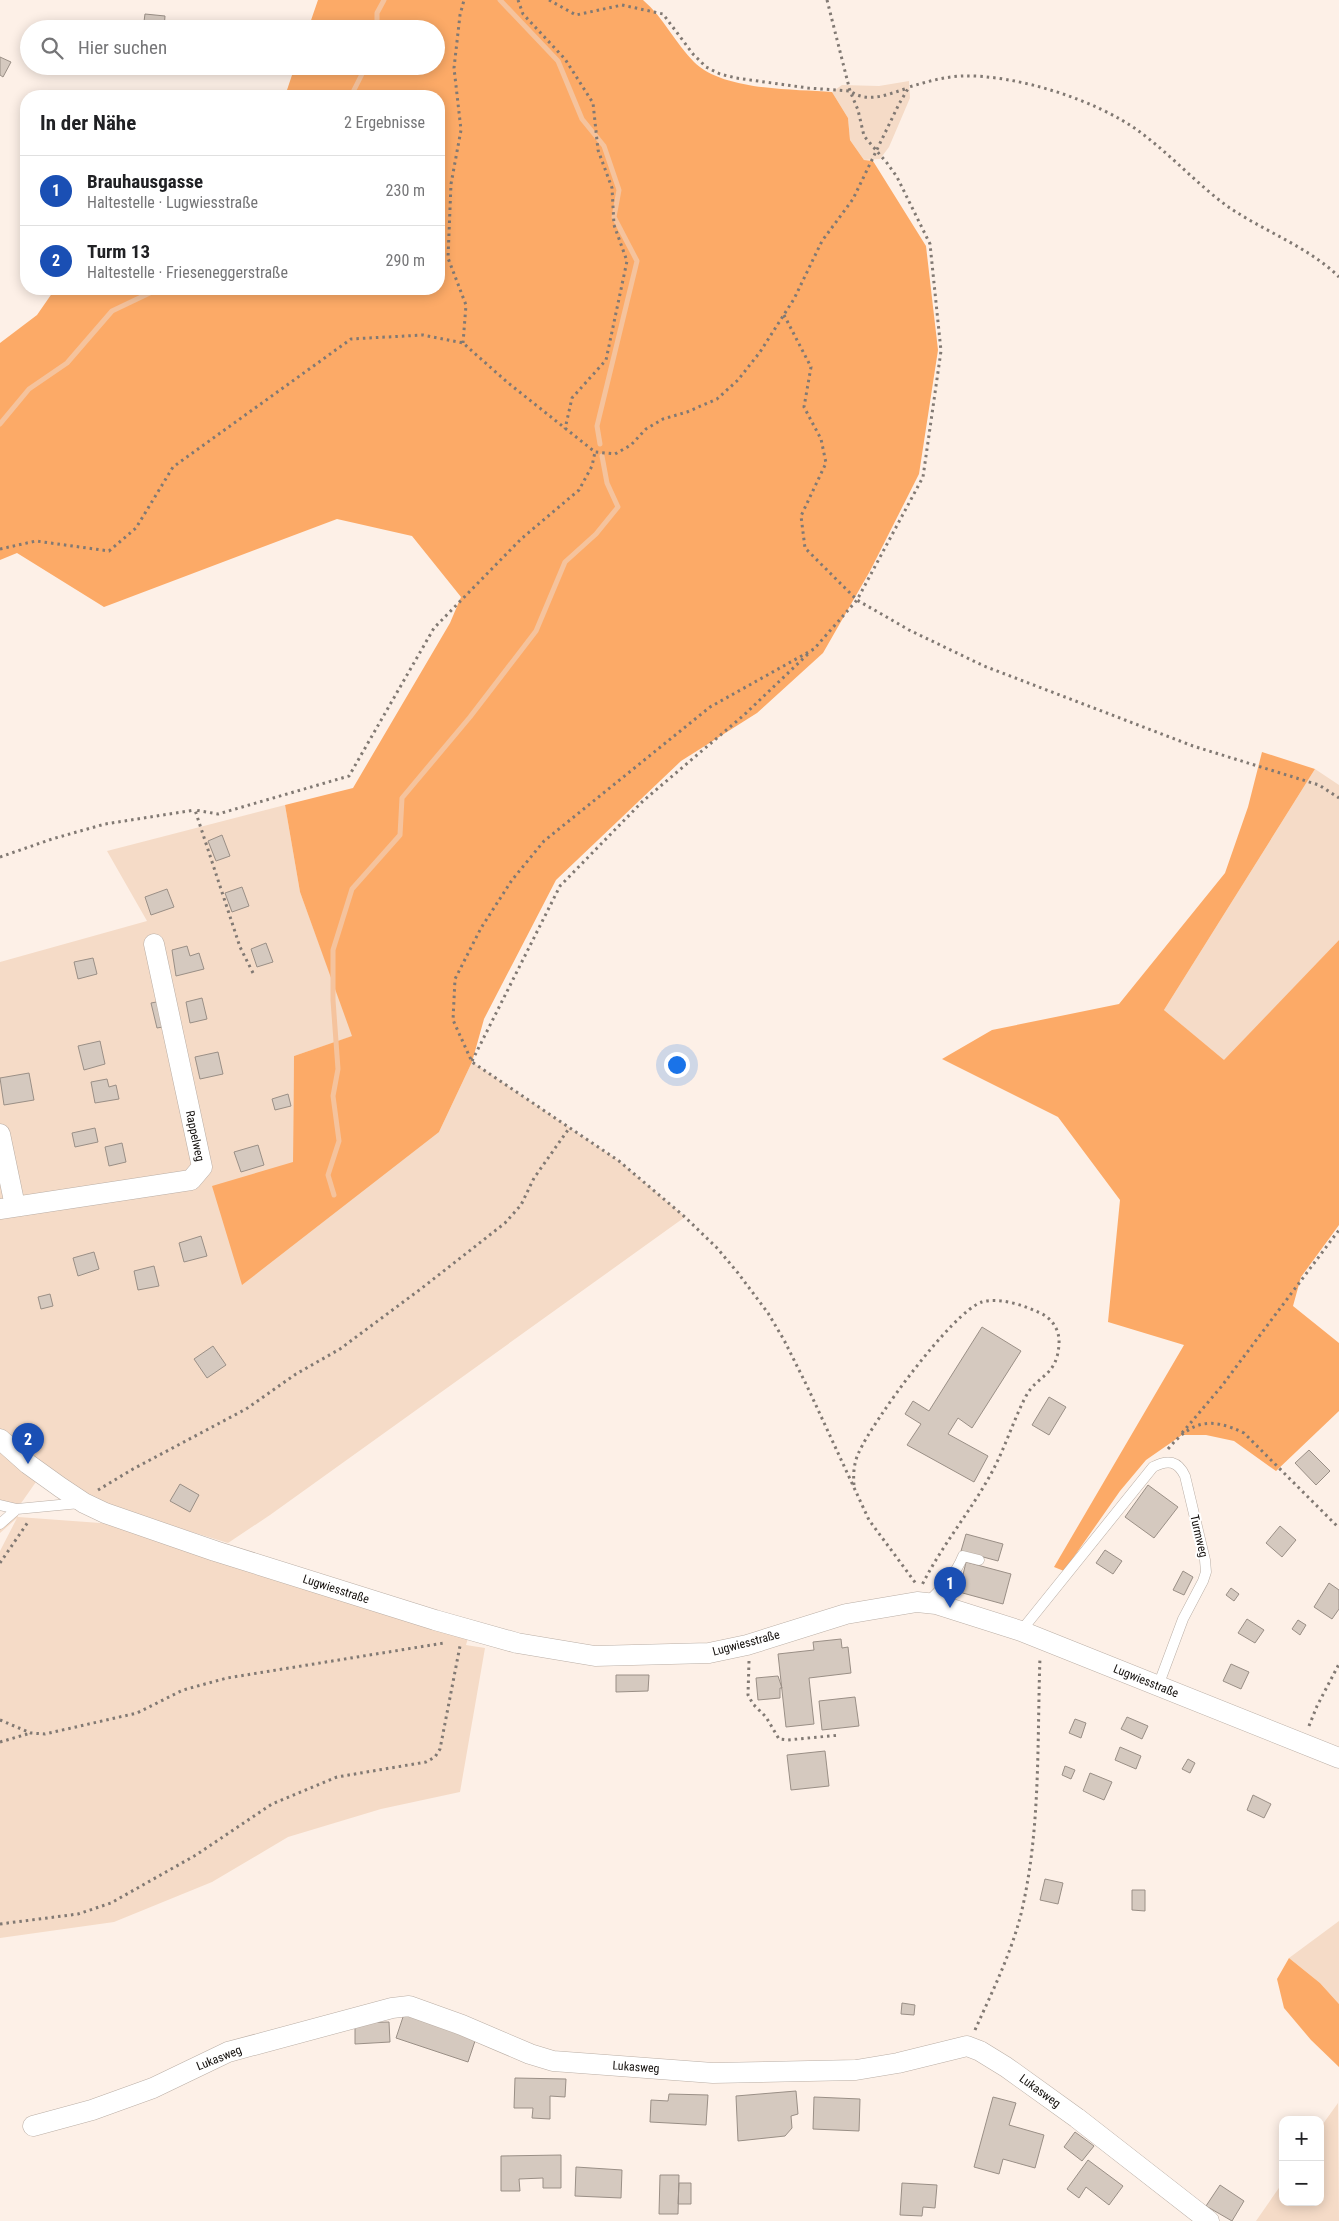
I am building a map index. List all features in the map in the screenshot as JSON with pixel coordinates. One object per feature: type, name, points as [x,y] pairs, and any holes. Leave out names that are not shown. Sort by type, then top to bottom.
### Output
[{"type":"street","name":"Rappelweg","points":[[0,1134],[8,1208],[191,1180],[202,1167],[154,944]]},
{"type":"street","name":"Lugwiesstraße","points":[[0,1439],[28,1464],[84,1503],[105,1513],[215,1551],[517,1643],[596,1656],[709,1653],[747,1645],[846,1614],[910,1603],[927,1603],[972,1614],[1040,1638],[1339,1758]]},
{"type":"street","name":"Lukasweg","points":[[33,2126],[92,2110],[153,2088],[228,2052],[392,2008],[409,2006],[462,2025],[530,2054],[553,2061],[704,2072],[856,2070],[898,2063],[967,2046],[980,2051],[1006,2067],[1077,2118],[1210,2221]]},
{"type":"lane","name":"Turmweg","points":[[1153,1467],[1166,1461],[1175,1463],[1182,1468],[1206,1568],[1203,1581],[1168,1653],[1158,1686]]},
{"type":"lane","points":[[1020,1631],[1153,1467]]},
{"type":"lane","points":[[0,1505],[17,1509],[84,1503]]},
{"type":"lane","points":[[0,1524],[17,1509]]},
{"type":"lane","points":[[927,1603],[957,1571],[963,1556],[980,1560]]},
{"type":"path","points":[[463,342],[466,305],[448,258],[451,184],[461,130],[454,68],[460,15],[464,0]]},
{"type":"path","points":[[518,0],[524,14],[565,59],[593,103],[598,150],[612,188],[614,225],[627,261],[606,360],[572,398],[565,430]]},
{"type":"path","points":[[549,0],[576,15],[622,4],[663,14],[693,54],[706,67],[720,74],[736,78],[808,88],[850,91],[857,96],[873,98],[944,78],[962,76],[996,78],[1023,83],[1088,104],[1116,117],[1139,132],[1225,205],[1251,222],[1324,262],[1339,277]]},
{"type":"path","points":[[472,1062],[560,886],[643,801],[744,715],[814,649],[857,600],[923,477],[941,351],[930,244],[897,177],[888,163],[876,152],[864,136],[858,110],[850,91],[827,0]]},
{"type":"path","points":[[0,549],[36,541],[109,551],[136,528],[173,466],[351,339],[423,335],[463,342],[507,382],[565,430],[595,452],[615,454],[631,445],[646,429],[663,419],[687,412],[717,399],[738,380],[760,352],[794,299],[822,241],[852,199],[909,87]]},
{"type":"path","points":[[784,315],[811,367],[804,407],[821,439],[826,463],[801,516],[805,548],[857,600],[909,630],[984,666],[1193,746],[1319,785],[1339,798]]},
{"type":"path","points":[[0,857],[52,839],[105,824],[195,810],[218,814],[349,776],[434,628],[521,539],[578,490],[592,466],[595,452]]},
{"type":"path","points":[[814,649],[710,707],[544,841],[512,880],[481,928],[455,978],[453,1020],[472,1062],[570,1127],[650,1186],[717,1248],[743,1278],[768,1313],[784,1340],[854,1488],[874,1529],[920,1590],[934,1560],[992,1471],[1026,1396],[1053,1366],[1059,1340],[1055,1326],[1051,1321],[1037,1312],[993,1300],[984,1301],[966,1310],[912,1372],[873,1428],[857,1457],[854,1469],[854,1488]]},
{"type":"path","points":[[195,810],[240,947],[253,974]]},
{"type":"path","points":[[84,1503],[108,1483],[246,1409],[369,1328],[505,1223],[521,1205],[534,1178],[570,1127]]},
{"type":"path","points":[[1153,1467],[1221,1388],[1339,1230]]},
{"type":"path","points":[[1182,1432],[1205,1423],[1228,1425],[1244,1433],[1339,1528]]},
{"type":"path","points":[[0,1563],[39,1508]]},
{"type":"path","points":[[967,2046],[1009,1953],[1021,1916],[1028,1881],[1036,1806],[1040,1638]]},
{"type":"path","points":[[0,1720],[31,1733],[45,1734],[137,1713],[183,1690],[227,1678],[446,1643]]},
{"type":"path","points":[[0,1924],[78,1914],[111,1903],[196,1855],[272,1804],[337,1778],[426,1762],[435,1758],[440,1749],[460,1645],[453,1644]]},
{"type":"path","points":[[747,1645],[748,1695],[753,1704],[766,1717],[776,1736],[788,1740],[840,1735]]},
{"type":"path","points":[[1303,1744],[1317,1706],[1339,1664]]},
{"type":"path","points":[[0,1742],[31,1733]]},
{"type":"shaded area","points":[[318,0],[643,0],[657,15],[687,55],[707,71],[722,78],[760,87],[832,92],[848,118],[850,140],[864,160],[873,161],[926,246],[938,350],[919,474],[870,571],[823,653],[757,713],[681,761],[556,880],[484,1019],[472,1062],[439,1132],[242,1285],[212,1186],[293,1162],[294,1056],[352,1036],[300,892],[285,805],[353,788],[450,623],[461,597],[412,536],[337,519],[104,607],[17,553],[0,560],[0,343],[37,315],[51,295],[445,295],[445,90],[287,90],[292,75],[445,75],[445,20],[311,20]]},
{"type":"shaded area","points":[[909,81],[910,98],[889,147],[880,159],[864,160],[850,140],[848,118],[832,92],[842,85],[879,86]]},
{"type":"shaded area","points":[[1262,752],[1315,769],[1164,1010],[1224,1060],[1339,940],[1339,1225],[1301,1277],[1293,1306],[1339,1343],[1339,1411],[1276,1471],[1234,1441],[1206,1435],[1182,1435],[1146,1460],[1120,1491],[1064,1571],[1054,1567],[1184,1345],[1108,1322],[1120,1200],[1058,1117],[942,1059],[992,1030],[1119,1004],[1225,873],[1248,807]]},
{"type":"shaded area","points":[[1315,769],[1339,785],[1339,940],[1224,1061],[1164,1010]]},
{"type":"shaded area","points":[[285,805],[300,892],[353,1036],[294,1056],[293,1162],[439,1132],[472,1062],[619,1161],[685,1217],[270,1515],[228,1543],[107,1506],[81,1493],[0,1431],[0,962],[147,921],[107,851]]},
{"type":"shaded area","points":[[0,1446],[38,1479],[17,1509],[0,1500]]},
{"type":"shaded area","points":[[17,1509],[18,1517],[114,1524],[469,1635],[466,1645],[485,1648],[460,1792],[381,1809],[288,1837],[212,1882],[114,1922],[0,1938],[0,1551],[17,1518],[0,1533],[0,1524]]},
{"type":"shaded area","points":[[1339,1921],[1339,2004],[1320,1983],[1289,1958]]},
{"type":"shaded area","points":[[1289,1958],[1320,1983],[1339,2004],[1339,2067],[1311,2040],[1284,2008],[1277,1979]]},
{"type":"shaded area","points":[[1338,2103],[1339,2221],[1256,2221],[1279,2188],[1279,2206],[1324,2206],[1324,2122]]},
{"type":"building","points":[[145,14],[165,16],[165,20],[144,20]]},
{"type":"building","points":[[0,57],[11,62],[3,77],[0,75]]},
{"type":"building","points":[[222,835],[230,856],[216,861],[208,841]]},
{"type":"building","points":[[242,887],[249,906],[232,912],[225,893]]},
{"type":"building","points":[[167,889],[174,907],[151,915],[145,897]]},
{"type":"building","points":[[266,943],[273,962],[257,967],[251,949]]},
{"type":"building","points":[[187,946],[190,956],[199,953],[204,969],[176,976],[172,950]]},
{"type":"building","points":[[93,958],[97,974],[78,979],[74,962]]},
{"type":"building","points":[[202,998],[207,1019],[190,1023],[186,1002]]},
{"type":"building","points":[[162,1001],[168,1026],[157,1028],[151,1003]]},
{"type":"building","points":[[100,1041],[105,1064],[84,1070],[78,1046]]},
{"type":"building","points":[[218,1052],[223,1074],[200,1079],[195,1057]]},
{"type":"building","points":[[29,1073],[34,1100],[4,1105],[0,1078]]},
{"type":"building","points":[[107,1079],[109,1087],[116,1085],[119,1099],[95,1103],[91,1082]]},
{"type":"building","points":[[288,1094],[291,1106],[275,1110],[272,1099]]},
{"type":"building","points":[[95,1128],[98,1142],[75,1147],[72,1133]]},
{"type":"building","points":[[122,1143],[126,1162],[109,1166],[105,1147]]},
{"type":"building","points":[[258,1145],[264,1165],[241,1172],[234,1152]]},
{"type":"building","points":[[201,1236],[207,1256],[184,1262],[179,1243]]},
{"type":"building","points":[[94,1252],[99,1269],[78,1276],[73,1258]]},
{"type":"building","points":[[154,1266],[159,1286],[138,1290],[134,1271]]},
{"type":"building","points":[[50,1294],[53,1306],[41,1309],[38,1297]]},
{"type":"building","points":[[982,1327],[1021,1351],[972,1428],[958,1418],[948,1434],[988,1456],[974,1482],[907,1445],[921,1424],[905,1414],[913,1401],[929,1411]]},
{"type":"building","points":[[213,1346],[226,1365],[207,1378],[194,1359]]},
{"type":"building","points":[[1049,1397],[1066,1407],[1049,1435],[1032,1425]]},
{"type":"building","points":[[1309,1450],[1330,1471],[1316,1485],[1295,1463]]},
{"type":"building","points":[[180,1484],[199,1495],[190,1512],[170,1501]]},
{"type":"building","points":[[1148,1485],[1178,1507],[1154,1538],[1125,1517]]},
{"type":"building","points":[[1280,1526],[1296,1540],[1282,1557],[1266,1543]]},
{"type":"building","points":[[966,1534],[1003,1544],[998,1561],[961,1551]]},
{"type":"building","points":[[1105,1550],[1122,1561],[1113,1574],[1096,1563]]},
{"type":"building","points":[[966,1562],[1011,1574],[1003,1604],[959,1592]]},
{"type":"building","points":[[1183,1571],[1193,1577],[1184,1595],[1173,1590]]},
{"type":"building","points":[[1329,1583],[1339,1590],[1339,1609],[1332,1619],[1314,1607]]},
{"type":"building","points":[[1231,1588],[1239,1594],[1234,1601],[1226,1595]]},
{"type":"building","points":[[1247,1619],[1264,1630],[1255,1643],[1238,1633]]},
{"type":"building","points":[[1298,1620],[1306,1625],[1300,1635],[1292,1629]]},
{"type":"building","points":[[841,1639],[842,1648],[848,1647],[851,1673],[809,1678],[814,1724],[786,1727],[778,1654],[814,1650],[813,1642]]},
{"type":"building","points":[[1231,1664],[1249,1672],[1241,1689],[1223,1681]]},
{"type":"building","points":[[616,1675],[649,1675],[648,1691],[616,1692]]},
{"type":"building","points":[[778,1676],[782,1688],[780,1688],[780,1698],[758,1700],[756,1678]]},
{"type":"building","points":[[855,1697],[859,1726],[822,1730],[819,1701]]},
{"type":"building","points":[[1127,1717],[1148,1726],[1142,1739],[1121,1729]]},
{"type":"building","points":[[1075,1719],[1086,1723],[1081,1738],[1069,1733]]},
{"type":"building","points":[[1120,1747],[1141,1756],[1136,1769],[1115,1760]]},
{"type":"building","points":[[825,1751],[829,1786],[791,1790],[787,1755]]},
{"type":"building","points":[[1188,1759],[1195,1763],[1190,1773],[1182,1769]]},
{"type":"building","points":[[1065,1766],[1075,1770],[1071,1779],[1062,1775]]},
{"type":"building","points":[[1090,1773],[1112,1782],[1104,1800],[1083,1791]]},
{"type":"building","points":[[1253,1795],[1271,1804],[1264,1818],[1247,1810]]},
{"type":"building","points":[[1045,1879],[1063,1883],[1058,1904],[1040,1900]]},
{"type":"building","points":[[1132,1890],[1145,1890],[1145,1911],[1132,1910]]},
{"type":"building","points":[[902,2003],[915,2005],[914,2015],[901,2014]]},
{"type":"building","points":[[404,2014],[476,2038],[468,2062],[396,2038]]},
{"type":"building","points":[[389,2022],[390,2042],[355,2044],[355,2023]]},
{"type":"building","points":[[515,2078],[566,2079],[565,2097],[550,2096],[550,2119],[532,2118],[533,2108],[514,2108]]},
{"type":"building","points":[[796,2091],[798,2114],[791,2116],[792,2128],[785,2136],[738,2141],[736,2096]]},
{"type":"building","points":[[669,2094],[708,2095],[706,2125],[650,2122],[651,2100],[668,2101]]},
{"type":"building","points":[[814,2097],[860,2099],[859,2131],[813,2129]]},
{"type":"building","points":[[993,2097],[1016,2103],[1009,2125],[1044,2135],[1035,2168],[1003,2159],[999,2174],[974,2167]]},
{"type":"building","points":[[1075,2132],[1094,2146],[1082,2161],[1064,2147]]},
{"type":"building","points":[[561,2155],[561,2188],[543,2188],[543,2178],[519,2179],[520,2191],[501,2191],[501,2156]]},
{"type":"building","points":[[1088,2160],[1123,2186],[1109,2205],[1086,2187],[1079,2198],[1067,2189]]},
{"type":"building","points":[[576,2167],[622,2170],[621,2198],[575,2196]]},
{"type":"building","points":[[660,2175],[679,2175],[678,2214],[659,2214]]},
{"type":"building","points":[[679,2183],[691,2183],[691,2204],[678,2204]]},
{"type":"building","points":[[902,2183],[937,2185],[935,2208],[923,2207],[922,2216],[900,2215]]},
{"type":"building","points":[[1220,2185],[1244,2201],[1232,2221],[1206,2206]]},
{"type":"waterway","points":[[377,20],[377,13],[384,0]]},
{"type":"waterway","points":[[500,0],[558,61],[582,119],[604,146],[619,190],[614,217],[637,261],[597,426],[600,444]]},
{"type":"waterway","points":[[354,90],[362,75]]},
{"type":"waterway","points":[[0,424],[29,389],[67,363],[112,311],[145,295]]},
{"type":"waterway","points":[[334,1195],[328,1175],[339,1141],[333,1096],[338,1069],[333,1000],[333,950],[352,889],[400,835],[402,798],[470,717],[536,631],[565,562],[596,534],[618,507],[607,483],[602,456]]},
{"type":"place","name":"Turm 13","points":[[28,1464]]},
{"type":"place","name":"Brauhausgasse","points":[[950,1608]]}]
